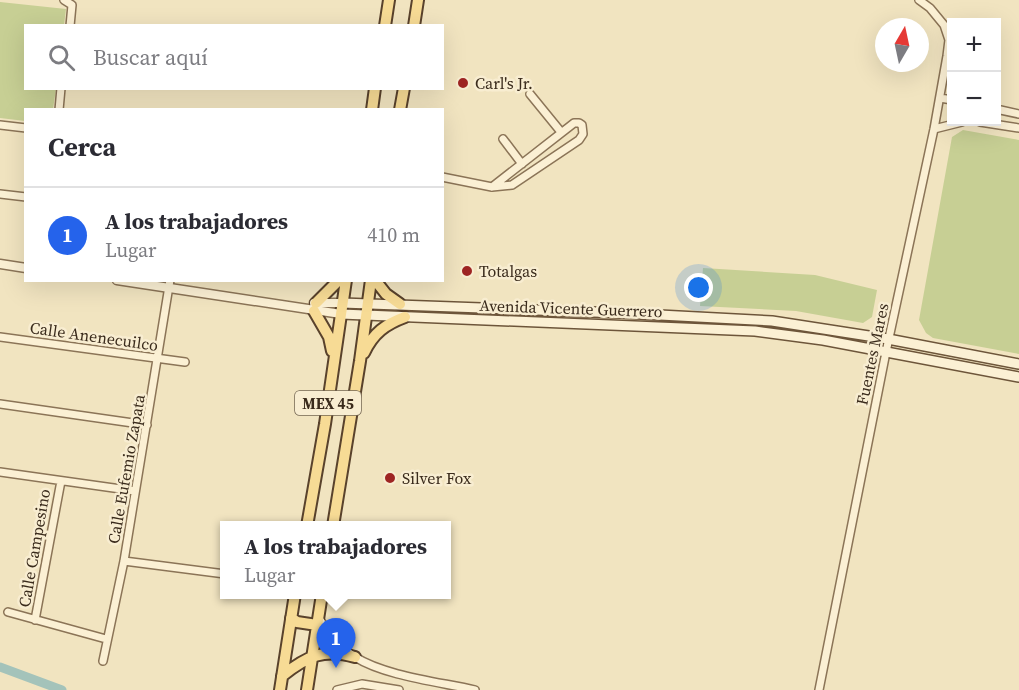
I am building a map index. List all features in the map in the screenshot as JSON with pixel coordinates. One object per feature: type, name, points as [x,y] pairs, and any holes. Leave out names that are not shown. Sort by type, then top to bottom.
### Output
[{"type":"main road","points":[[385,24],[389,0]]},
{"type":"main road","points":[[414,24],[418,0]]},
{"type":"main road","points":[[372,108],[375,90]]},
{"type":"main road","points":[[400,108],[404,90]]},
{"type":"main road","points":[[334,360],[329,337],[315,307],[337,282]]},
{"type":"main road","name":"MEX 45","points":[[308,521],[346,282]]},
{"type":"main road","name":"MEX 45","points":[[334,521],[360,361],[365,315],[372,282]]},
{"type":"main road","points":[[375,282],[400,304]]},
{"type":"main road","name":"Avenida Vicente Guerrero","points":[[342,308],[367,303],[772,321],[888,339],[1019,364]]},
{"type":"main road","name":"Avenida Vicente Guerrero","points":[[342,308],[365,315],[728,329],[799,336],[1019,377]]},
{"type":"main road","points":[[360,361],[368,343],[376,333],[390,322],[405,317]]},
{"type":"main road","points":[[280,690],[294,599]]},
{"type":"main road","points":[[307,690],[321,599]]},
{"type":"main road","points":[[291,618],[297,622],[317,621]]},
{"type":"main road","points":[[282,676],[312,656],[323,653],[355,657]]},
{"type":"street","points":[[64,0],[70,2],[72,10],[70,24]]},
{"type":"street","name":"Fuentes Mares","points":[[819,690],[888,339],[934,129],[949,47],[944,25],[930,8],[919,0]]},
{"type":"street","points":[[59,108],[62,90]]},
{"type":"street","points":[[530,94],[561,132]]},
{"type":"street","points":[[940,98],[947,99]]},
{"type":"street","points":[[1001,110],[1019,114]]},
{"type":"street","points":[[444,177],[492,187],[504,187],[519,182],[579,140],[583,134],[582,125],[574,123],[492,187]]},
{"type":"street","points":[[0,125],[24,128]]},
{"type":"street","points":[[1001,125],[1019,128]]},
{"type":"street","points":[[934,129],[947,126]]},
{"type":"street","points":[[503,139],[522,164]]},
{"type":"street","points":[[0,194],[24,197]]},
{"type":"street","points":[[0,264],[24,268]]},
{"type":"street","name":"Avenida Vicente Guerrero","points":[[144,282],[170,284],[299,306],[342,308]]},
{"type":"street","name":"Calle Eufemio Zapata","points":[[103,661],[124,561],[170,284]]},
{"type":"street","name":"Calle Anenecuilco","points":[[0,337],[185,362]]},
{"type":"street","points":[[0,404],[147,425]]},
{"type":"street","points":[[0,472],[135,491]]},
{"type":"street","name":"Calle Campesino","points":[[35,620],[60,481]]},
{"type":"street","points":[[124,561],[220,573]]},
{"type":"street","points":[[8,612],[106,639]]},
{"type":"street","points":[[317,621],[355,657],[394,672],[475,690]]},
{"type":"street","points":[[337,690],[362,684],[399,690]]},
{"type":"green space","points":[[0,2],[66,9],[64,24],[24,24],[24,90],[56,90],[53,108],[24,108],[24,121],[0,118]]},
{"type":"green space","points":[[963,130],[1019,140],[1019,354],[933,338],[926,333],[919,320],[952,137]]},
{"type":"green space","points":[[703,268],[815,275],[877,290],[872,317],[863,323],[796,311],[700,306]]},
{"type":"waterway","points":[[0,667],[62,690]]},
{"type":"place","name":"Carl's Jr.","points":[[463,83]]},
{"type":"place","name":"Totalgas","points":[[467,271]]},
{"type":"place","name":"Silver Fox","points":[[390,478]]},
{"type":"place","name":"A los trabajadores","points":[[336,668]]}]
